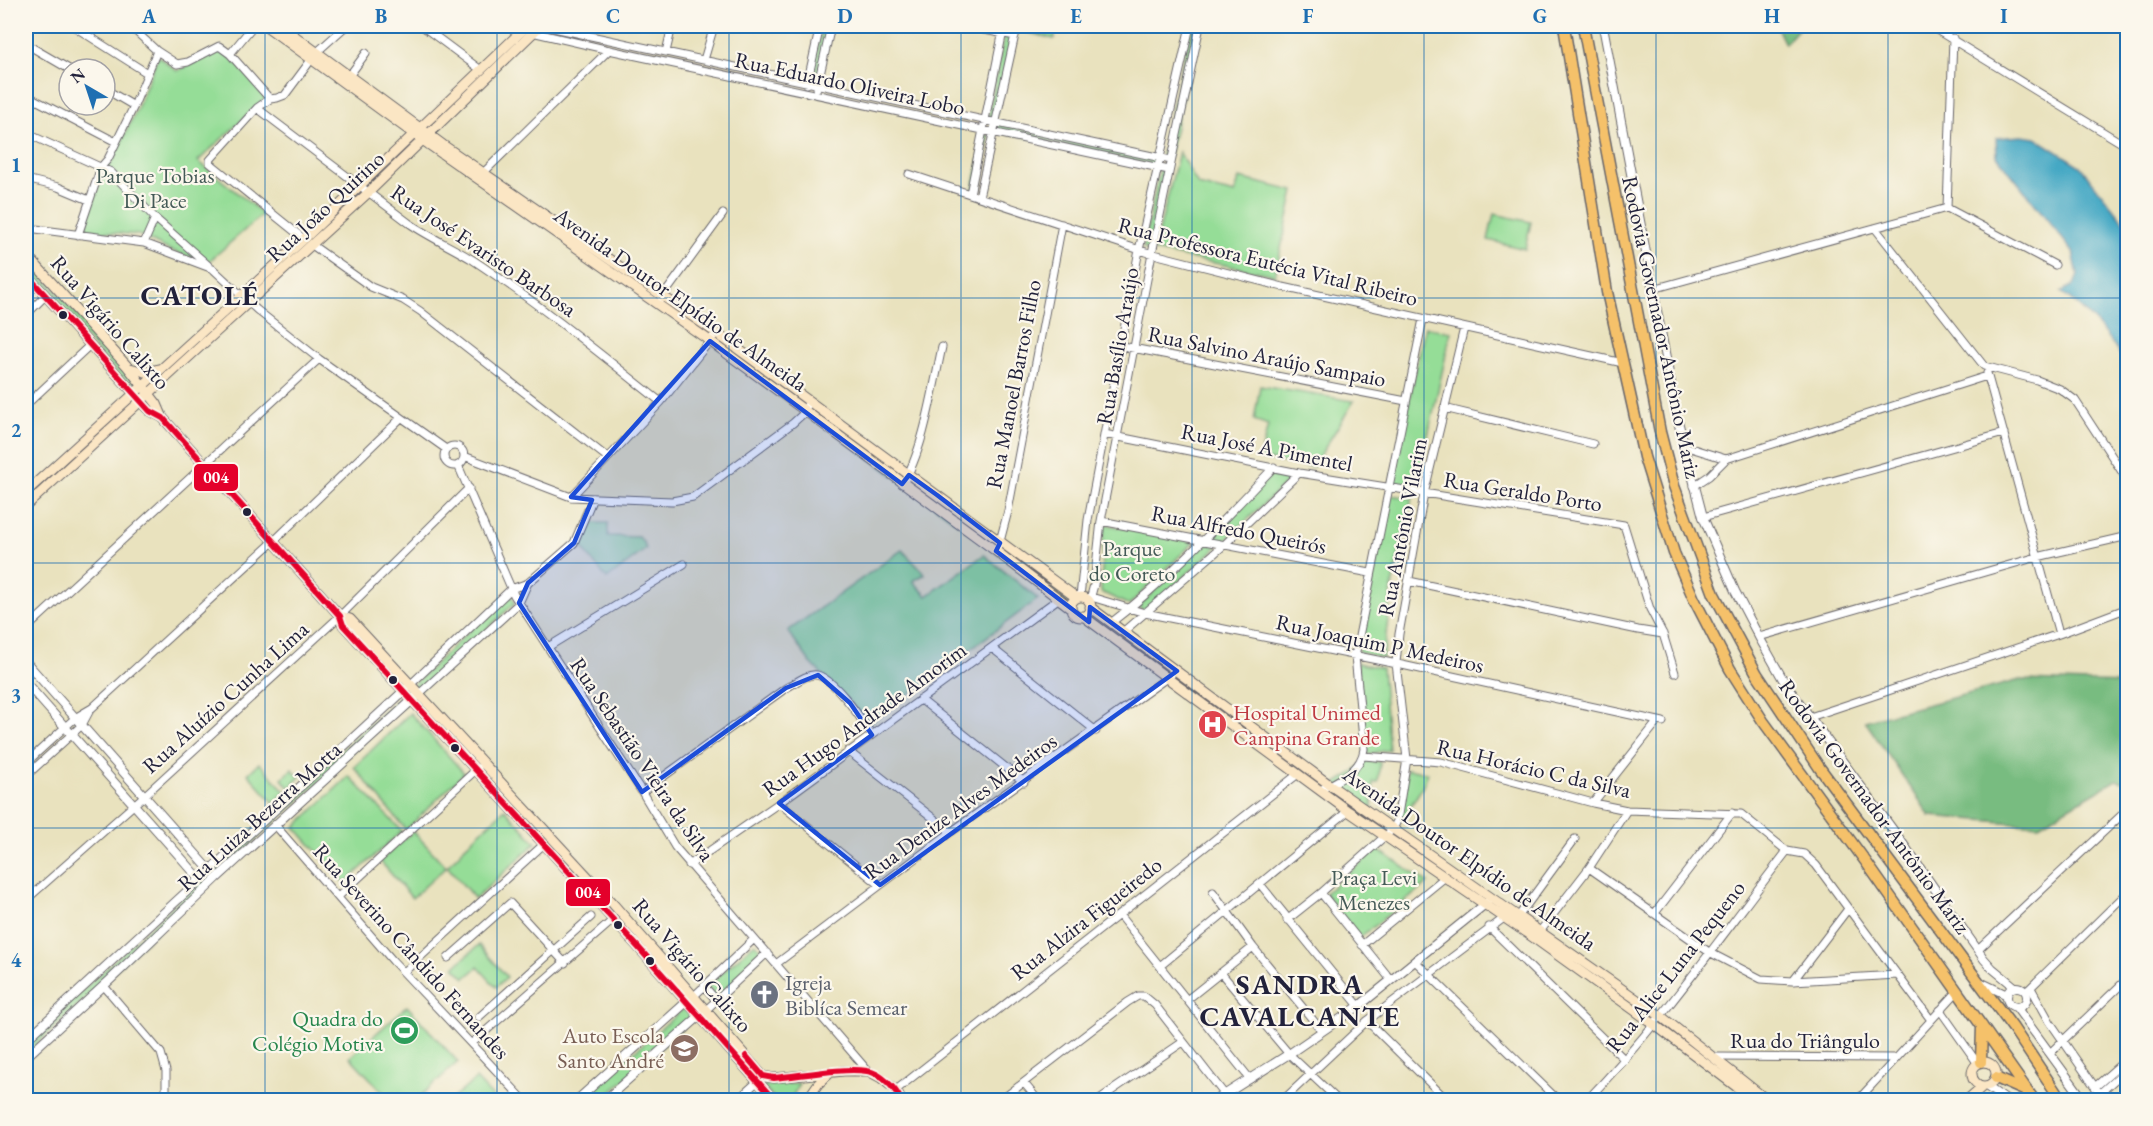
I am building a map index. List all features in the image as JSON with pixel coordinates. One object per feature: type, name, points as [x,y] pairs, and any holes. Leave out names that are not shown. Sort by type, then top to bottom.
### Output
[{"type":"highway","name":"Rodovia Governador Antônio Mariz","points":[[1564,26],[1607,292],[1644,457],[1674,553],[1715,642],[1763,721],[1866,862],[2031,1096]]},
{"type":"highway","name":"Rodovia Governador Antônio Mariz","points":[[1583,26],[1660,432],[1674,486],[1714,594],[1757,674],[1819,767],[2013,1028],[2061,1101]]},
{"type":"highway","points":[[1979,1063],[1982,1026]]},
{"type":"highway","points":[[1986,1082],[2031,1096]]},
{"type":"main road","name":"Avenida Doutor Elpídio de Almeida","points":[[266,26],[286,30],[314,56],[577,243],[657,305],[713,337]]},
{"type":"main road","name":"Rua João Quirino","points":[[26,506],[150,394],[246,300],[365,190],[482,70],[534,27]]},
{"type":"main road","name":"Rua João Quirino","points":[[421,134],[534,27]]},
{"type":"main road","name":"Avenida Doutor Elpídio de Almeida","points":[[314,56],[349,76],[421,134]]},
{"type":"main road","name":"Avenida Doutor Elpídio de Almeida","points":[[577,243],[664,296],[713,337],[807,407],[903,484],[1079,598]]},
{"type":"main road","name":"Rua Vigário Calixto","points":[[26,254],[127,366],[157,404],[163,418],[340,616],[343,625],[621,912],[690,999]]},
{"type":"main road","name":"Rua Vigário Calixto","points":[[26,274],[141,402],[150,411],[163,418]]},
{"type":"main road","name":"Rua João Quirino","points":[[26,492],[162,369],[246,300]]},
{"type":"main road","points":[[127,366],[145,372],[162,369]]},
{"type":"main road","name":"Avenida Doutor Elpídio de Almeida","points":[[807,407],[909,475],[1071,608]]},
{"type":"main road","points":[[1079,598],[1085,598],[1090,602],[1089,612],[1083,616],[1075,615],[1071,608],[1073,600],[1079,598]]},
{"type":"main road","name":"Avenida Doutor Elpídio de Almeida","points":[[1090,602],[1112,622],[1177,671],[1489,902],[1504,918],[1537,934],[1662,1017],[1767,1101]]},
{"type":"main road","name":"Avenida Doutor Elpídio de Almeida","points":[[1083,616],[1348,811],[1444,878],[1518,917],[1754,1101]]},
{"type":"main road","name":"Rua Vigário Calixto","points":[[480,767],[544,844],[613,920],[764,1076],[774,1078],[868,1071]]},
{"type":"main road","name":"Rua Vigário Calixto","points":[[703,1013],[774,1101]]},
{"type":"main road","points":[[1967,1101],[1986,1082],[1994,1067],[1988,1063],[1979,1063],[1972,1072],[1986,1082]]},
{"type":"main road","points":[[868,1071],[896,1090],[901,1101]]},
{"type":"main road","points":[[807,1101],[818,1084],[830,1073]]},
{"type":"street","points":[[73,26],[147,73]]},
{"type":"street","points":[[130,26],[157,51],[177,64],[188,62],[219,46],[230,54],[270,99]]},
{"type":"street","points":[[230,54],[253,26]]},
{"type":"street","points":[[346,26],[314,56],[285,95],[277,99],[270,99],[257,108],[210,160],[212,166],[308,242],[371,287],[402,300],[420,311],[608,458]]},
{"type":"street","points":[[422,26],[482,70]]},
{"type":"street","points":[[666,52],[672,26]]},
{"type":"street","points":[[704,60],[714,26]]},
{"type":"street","points":[[805,91],[820,26]]},
{"type":"street","points":[[815,93],[831,26]]},
{"type":"street","points":[[964,26],[1004,29],[1015,36]]},
{"type":"street","points":[[980,197],[1017,26]]},
{"type":"street","name":"Rua Basílio Araújo","points":[[1079,598],[1088,520],[1139,250],[1190,26]]},
{"type":"street","name":"Rua Basílio Araújo","points":[[1090,602],[1101,521],[1152,253],[1200,26]]},
{"type":"street","points":[[1603,26],[1684,446],[1703,517],[1735,591],[1785,684],[1899,838],[1977,950],[1992,968],[2015,987],[2028,990],[2064,1039],[2104,1101]]},
{"type":"street","points":[[1930,26],[1953,38],[2127,147]]},
{"type":"street","name":"Rua Eduardo Oliveira Lobo","points":[[534,27],[666,52],[1171,160]]},
{"type":"street","name":"Rua Eduardo Oliveira Lobo","points":[[534,27],[609,50],[1169,170]]},
{"type":"street","points":[[970,194],[1004,29]]},
{"type":"street","points":[[1947,208],[1953,38]]},
{"type":"street","points":[[26,44],[57,62]]},
{"type":"street","points":[[481,176],[609,50]]},
{"type":"street","points":[[78,234],[101,167],[108,159],[134,106],[157,51]]},
{"type":"street","points":[[349,76],[366,53]]},
{"type":"street","points":[[26,95],[116,142]]},
{"type":"street","points":[[117,96],[134,106]]},
{"type":"street","name":"Rua José Evaristo Barbosa","points":[[257,108],[430,238],[472,260],[548,313],[661,402]]},
{"type":"street","points":[[26,133],[116,176],[155,218],[246,300],[319,359],[446,449]]},
{"type":"street","name":"Rua Professora Eutécia Vital Ribeiro","points":[[909,174],[1139,250],[1283,287],[1623,363]]},
{"type":"street","points":[[26,179],[58,187],[89,200]]},
{"type":"street","points":[[1653,289],[1947,208],[2055,265]]},
{"type":"street","points":[[657,305],[723,214]]},
{"type":"street","points":[[144,243],[155,218]]},
{"type":"street","name":"Rua Manoel Barros Filho","points":[[998,547],[1008,511],[1062,224]]},
{"type":"street","points":[[1875,228],[1984,366],[2059,634]]},
{"type":"street","points":[[27,230],[144,243],[213,269]]},
{"type":"street","points":[[26,315],[46,295]]},
{"type":"street","name":"Rua Antônio Vilarim","points":[[1363,756],[1354,656],[1423,319]]},
{"type":"street","name":"Rua Antônio Vilarim","points":[[1393,829],[1397,821],[1407,759],[1396,663],[1399,634],[1424,494],[1464,328]]},
{"type":"street","points":[[571,497],[661,402],[713,337]]},
{"type":"street","points":[[26,405],[90,345]]},
{"type":"street","name":"Rua Salvino Araújo Sampaio","points":[[1122,346],[1406,401]]},
{"type":"street","points":[[903,484],[909,475],[918,448],[942,347]]},
{"type":"street","points":[[26,629],[319,359]]},
{"type":"street","points":[[1984,366],[2037,380],[2060,389],[2075,400],[2127,481]]},
{"type":"street","points":[[1694,486],[1726,459],[1987,376]]},
{"type":"street","points":[[464,456],[459,465],[451,466],[445,462],[443,455],[446,449],[452,446],[458,447],[464,456],[571,497],[672,501],[693,497],[793,423],[807,407]]},
{"type":"street","points":[[1444,408],[1593,444]]},
{"type":"street","points":[[26,776],[78,721],[274,541],[401,418]]},
{"type":"street","points":[[1703,517],[2004,433]]},
{"type":"street","name":"Rua José A Pimentel","points":[[1104,434],[1299,473],[1424,494]]},
{"type":"street","points":[[1684,446],[1726,459]]},
{"type":"street","name":"Rua Sebastião Vieira da Silva","points":[[459,465],[511,589],[675,847],[868,1071]]},
{"type":"street","points":[[1112,622],[1130,609],[1203,540],[1275,467]]},
{"type":"street","points":[[1124,631],[1224,545],[1299,473]]},
{"type":"street","name":"Rua Aluízio Cunha Lima","points":[[26,900],[145,795],[340,616],[469,488]]},
{"type":"street","name":"Rua Geraldo Porto","points":[[1424,494],[1624,525],[1650,609],[1663,634]]},
{"type":"street","points":[[511,589],[528,583],[574,543],[593,498]]},
{"type":"street","name":"Rua Alfredo Queirós","points":[[1101,521],[1370,573]]},
{"type":"street","points":[[1759,638],[2037,557],[2127,536]]},
{"type":"street","points":[[548,647],[684,564]]},
{"type":"street","points":[[1409,581],[1663,634],[1675,673]]},
{"type":"street","points":[[519,603],[528,583]]},
{"type":"street","name":"Rua Luiza Bezerra Motta","points":[[26,1040],[511,589]]},
{"type":"street","name":"Rua Hugo Andrade Amorim","points":[[689,866],[1058,599]]},
{"type":"street","name":"Rua Joaquim P Medeiros","points":[[1090,602],[1396,663],[1661,722],[1593,803]]},
{"type":"street","name":"Rua Luiza Bezerra Motta","points":[[26,1057],[274,825],[519,603]]},
{"type":"street","points":[[1810,717],[2059,634],[2127,608]]},
{"type":"street","points":[[992,648],[1096,730]]},
{"type":"street","points":[[26,662],[209,869]]},
{"type":"street","name":"Rua Denize Alves Medeiros","points":[[776,964],[951,832],[1177,671]]},
{"type":"street","points":[[642,792],[786,688],[804,678],[818,675],[833,685],[872,735]]},
{"type":"street","points":[[26,683],[199,878]]},
{"type":"street","points":[[920,699],[1024,782]]},
{"type":"street","points":[[26,763],[69,730]]},
{"type":"street","points":[[352,738],[360,748]]},
{"type":"street","points":[[848,751],[951,832]]},
{"type":"street","points":[[1320,790],[1355,769],[1363,756]]},
{"type":"street","name":"Rua Horácio C da Silva","points":[[1363,756],[1441,762],[1627,810],[1732,813]]},
{"type":"street","points":[[339,896],[480,767]]},
{"type":"street","name":"Rua Alzira Figueiredo","points":[[896,1090],[1298,774]]},
{"type":"street","points":[[779,802],[880,885]]},
{"type":"street","points":[[1977,950],[2127,809]]},
{"type":"street","points":[[1537,934],[1589,868],[1627,810]]},
{"type":"street","points":[[1160,966],[1348,811]]},
{"type":"street","points":[[1655,913],[1732,813],[1741,814],[1787,851],[1804,854],[1811,859],[1931,1020]]},
{"type":"street","name":"Rua Severino Cândido Fernandes","points":[[274,825],[404,972],[524,1101]]},
{"type":"street","points":[[1287,920],[1393,829]]},
{"type":"street","points":[[1518,917],[1575,839]]},
{"type":"street","points":[[404,972],[544,844]]},
{"type":"street","name":"Rua Alice Luna Pequeno","points":[[1587,1101],[1662,1017],[1787,851]]},
{"type":"street","points":[[1589,868],[1709,952],[1761,979],[1793,981],[1897,975]]},
{"type":"street","points":[[1362,945],[1444,878]]},
{"type":"street","points":[[1260,884],[1359,1006]]},
{"type":"street","points":[[1213,892],[1253,946],[1322,1031]]},
{"type":"street","points":[[2026,1021],[2028,990],[2127,892]]},
{"type":"street","points":[[1321,893],[1391,980]]},
{"type":"street","points":[[1216,1101],[1359,1006],[1489,902]]},
{"type":"street","points":[[448,958],[510,903],[565,963]]},
{"type":"street","points":[[1793,981],[1848,909]]},
{"type":"street","points":[[1119,915],[1250,1079]]},
{"type":"street","points":[[479,1017],[591,917]]},
{"type":"street","points":[[1283,1101],[1367,1022],[1489,927],[1504,918]]},
{"type":"street","points":[[472,1043],[613,920]]},
{"type":"street","points":[[1489,927],[1625,1060]]},
{"type":"street","points":[[577,1101],[754,939]]},
{"type":"street","points":[[1188,999],[1253,946]]},
{"type":"street","points":[[605,1101],[767,953]]},
{"type":"street","points":[[1415,961],[1558,1101]]},
{"type":"street","points":[[1992,968],[1997,982],[2007,994],[2009,1003],[2016,1007],[2084,1101]]},
{"type":"street","points":[[102,970],[107,983],[161,1053],[166,1071],[166,1101]]},
{"type":"street","points":[[1221,973],[1289,1054],[1338,1101]]},
{"type":"street","points":[[2050,1053],[2127,978]]},
{"type":"street","points":[[1978,981],[2007,994]]},
{"type":"street","points":[[704,986],[717,1000]]},
{"type":"street","points":[[2007,994],[2015,987]]},
{"type":"street","points":[[1858,1101],[1957,992]]},
{"type":"street","points":[[1001,1101],[1138,996],[1148,998],[1225,1095]]},
{"type":"street","points":[[2016,1007],[2026,1002]]},
{"type":"street","points":[[1940,1010],[1979,1063]]},
{"type":"street","points":[[1367,1022],[1448,1101]]},
{"type":"street","points":[[1098,1101],[1183,1042]]},
{"type":"street","name":"Rua do Triângulo","points":[[1714,1057],[1896,1058]]},
{"type":"street","points":[[2097,1090],[2127,1058]]},
{"type":"street","points":[[2097,1090],[2127,1068]]},
{"type":"street","points":[[737,1101],[757,1082]]},
{"type":"street","points":[[1986,1082],[2006,1100]]},
{"type":"street","points":[[1024,1083],[1038,1101]]},
{"type":"highlighted area","points":[[710,341],[902,484],[909,475],[937,495],[1000,543],[996,551],[1089,622],[1090,607],[1177,671],[880,885],[779,803],[872,735],[850,703],[818,675],[786,688],[642,792],[519,603],[528,583],[574,543],[592,500],[571,497]]},
{"type":"green space","points":[[822,26],[829,26],[817,83],[809,81]]},
{"type":"green space","points":[[1020,26],[1057,26],[1054,39],[1018,30]]},
{"type":"green space","points":[[1191,26],[1198,26],[1169,158],[1162,156]]},
{"type":"green space","points":[[1776,26],[1801,26],[1785,44]]},
{"type":"green space","points":[[1004,36],[1012,37],[995,119],[988,118]]},
{"type":"green space","name":"Parque Tobias Di Pace","points":[[219,50],[229,55],[266,98],[198,161],[263,214],[207,263],[169,250],[139,235],[85,230],[102,170],[112,161],[137,109],[158,56],[177,71]]},
{"type":"green space","points":[[997,124],[1155,158],[1154,165],[996,131]]},
{"type":"green space","points":[[985,135],[989,135],[977,193],[972,192]]},
{"type":"green space","points":[[1179,152],[1198,185],[1235,194],[1239,178],[1294,191],[1275,275],[1154,251]]},
{"type":"green space","points":[[1160,169],[1166,171],[1149,250],[1143,249]]},
{"type":"green space","points":[[1494,214],[1531,222],[1525,249],[1488,240]]},
{"type":"green space","points":[[26,258],[142,386],[134,392],[26,271]]},
{"type":"green space","points":[[664,298],[1074,597],[1069,605],[660,304]]},
{"type":"green space","points":[[1425,327],[1451,332],[1416,489],[1391,483]]},
{"type":"green space","points":[[1260,386],[1354,401],[1313,467],[1260,459],[1268,425],[1254,420]]},
{"type":"green space","points":[[1273,473],[1291,478],[1223,543],[1209,538]]},
{"type":"green space","points":[[1390,495],[1412,498],[1393,581],[1383,658],[1358,652]]},
{"type":"green space","points":[[591,515],[593,523],[608,523],[608,536],[639,537],[646,549],[607,579],[580,545]]},
{"type":"green space","name":"Parque do Coreto","points":[[1104,524],[1194,542],[1129,605],[1101,592]]},
{"type":"green space","points":[[1203,543],[1218,546],[1146,611],[1138,607]]},
{"type":"green space","points":[[902,550],[925,574],[913,581],[927,596],[984,555],[1038,599],[870,723],[810,662],[788,631]]},
{"type":"green space","points":[[510,592],[515,603],[419,691],[413,685]]},
{"type":"green space","points":[[1357,663],[1382,668],[1389,750],[1367,754]]},
{"type":"green space","points":[[2020,680],[2127,683],[2127,783],[2116,780],[2039,825],[1930,816],[1865,721]]},
{"type":"green space","points":[[402,695],[408,701],[217,875],[212,869]]},
{"type":"green space","points":[[410,713],[464,773],[406,830],[354,767]]},
{"type":"green space","points":[[1365,761],[1380,762],[1378,782],[1373,782],[1372,812],[1333,785],[1353,773]]},
{"type":"green space","points":[[259,763],[285,791],[274,803],[248,774]]},
{"type":"green space","points":[[292,769],[300,777],[289,788],[282,779]]},
{"type":"green space","points":[[1407,769],[1428,773],[1422,788],[1403,818],[1399,818]]},
{"type":"green space","points":[[349,776],[402,831],[345,883],[295,827]]},
{"type":"green space","points":[[505,809],[536,843],[475,899],[447,866]]},
{"type":"green space","points":[[413,831],[446,867],[412,898],[380,861]]},
{"type":"green space","name":"Praça Levi Menezes","points":[[1377,849],[1428,883],[1359,938],[1325,893]]},
{"type":"green space","points":[[209,872],[215,877],[26,1054],[26,1043]]},
{"type":"green space","points":[[755,943],[764,953],[717,997],[707,986]]},
{"type":"green space","points":[[479,945],[507,977],[496,987],[478,967],[465,978],[454,967]]},
{"type":"green space","name":"Quadra do Colégio Motiva","points":[[407,1006],[458,1062],[416,1100],[390,1100],[350,1057]]},
{"type":"green space","points":[[685,1007],[694,1018],[602,1100],[580,1100]]},
{"type":"green space","points":[[476,1079],[496,1100],[451,1100]]},
{"type":"green space","points":[[799,1083],[791,1100],[776,1100],[762,1085]]},
{"type":"water","points":[[2022,136],[2036,138],[2080,166],[2127,226],[2127,365],[2097,325],[2061,292],[2074,285],[2078,275],[2073,252],[1997,156],[1996,138]]},
{"type":"transit line","name":"004","points":[[26,274],[150,411],[163,418],[340,616],[343,625],[638,947],[774,1100]]},
{"type":"transit line","name":"004","points":[[746,1056],[763,1076],[774,1078],[846,1070],[872,1072],[887,1082],[901,1100]]},
{"type":"place","name":"Hospital Unimed Campina Grande","points":[[1212,725]]},
{"type":"place","name":"Igreja Biblíca Semear","points":[[764,995]]},
{"type":"place","name":"Quadra do Colégio Motiva","points":[[404,1031]]},
{"type":"place","name":"Auto Escola Santo André","points":[[685,1048]]},
{"type":"district","name":"CATOLÉ","points":[[200,295]]},
{"type":"district","name":"SANDRA CAVALCANTE","points":[[1300,1000]]}]
